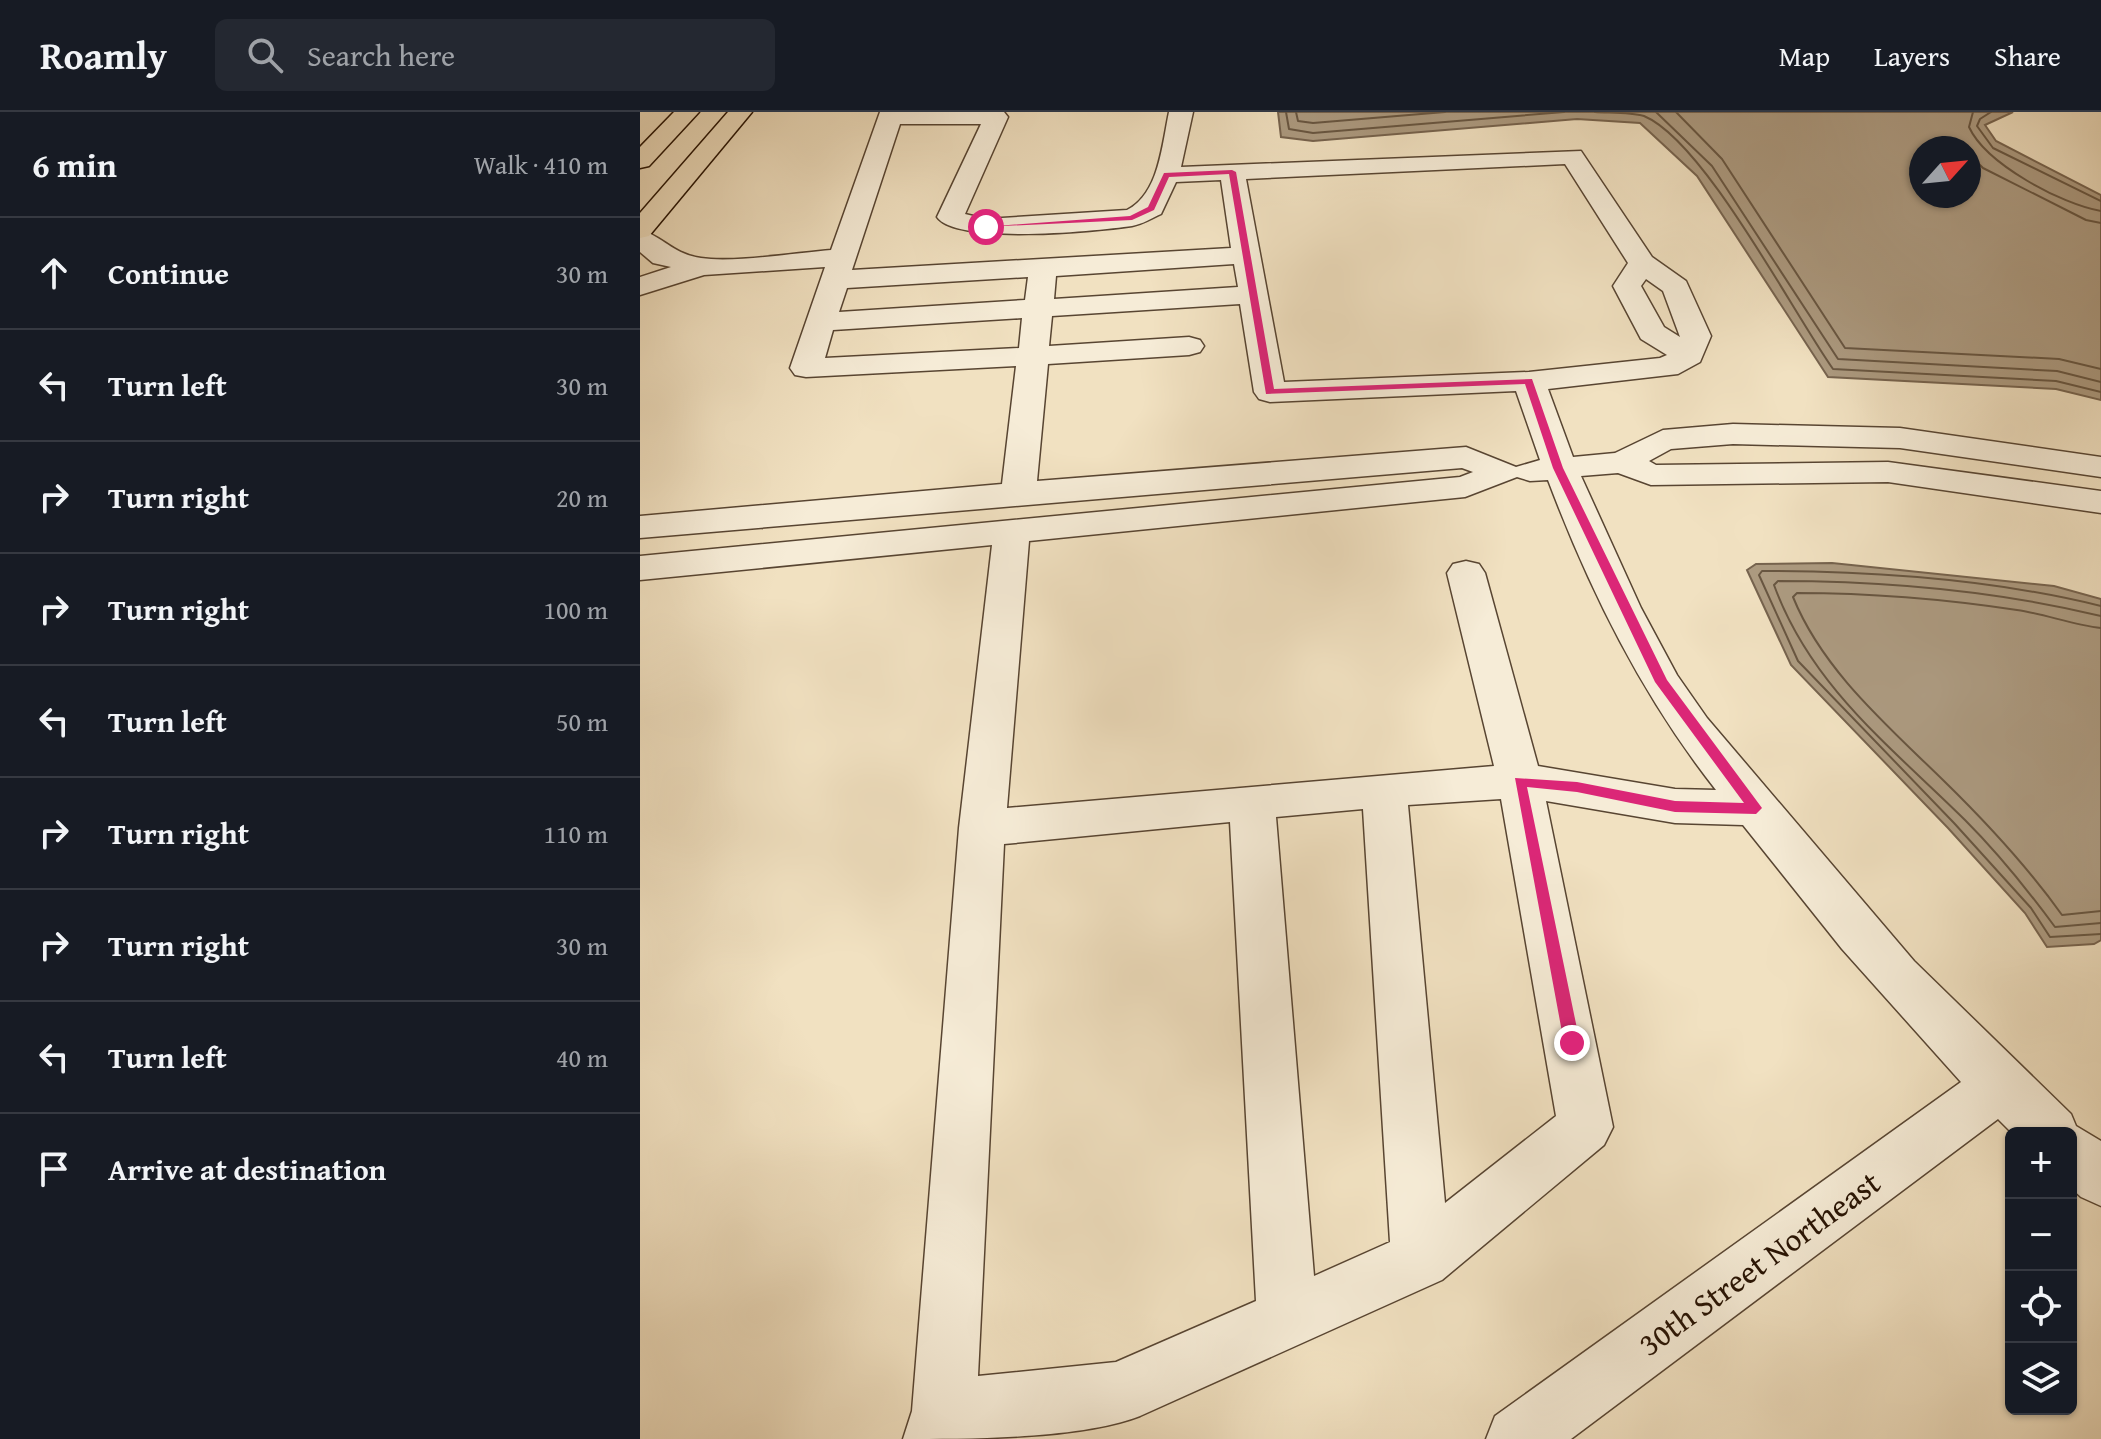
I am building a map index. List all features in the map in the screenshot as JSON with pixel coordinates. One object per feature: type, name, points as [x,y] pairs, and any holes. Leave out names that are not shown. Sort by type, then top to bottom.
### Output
[{"type":"main road","points":[[640,161],[687,112]]},
{"type":"main road","points":[[640,230],[740,112]]},
{"type":"main road","points":[[692,166],[767,112]]},
{"type":"street","points":[[1181,112],[1167,175],[1152,208],[1132,218],[986,227],[964,224],[950,217],[996,117],[891,115],[806,368],[1189,346]]},
{"type":"street","points":[[1167,175],[1572,156],[1642,263],[1676,287],[1696,336],[1689,355],[1667,367],[1529,381],[1270,392],[1232,172]]},
{"type":"street","points":[[640,238],[663,257],[702,267],[1043,268],[1245,255]]},
{"type":"street","points":[[1642,263],[1627,286],[1652,333],[1689,355]]},
{"type":"street","points":[[640,286],[702,267]]},
{"type":"street","points":[[1043,268],[982,828],[939,1425],[1118,1394],[1421,1259],[1585,1127],[1520,781],[1466,573]]},
{"type":"street","points":[[819,322],[1251,295]]},
{"type":"street","points":[[1529,381],[1558,468],[1661,682],[1815,885],[1999,1086],[2044,1127]]},
{"type":"street","points":[[640,527],[1015,512],[1465,487],[1503,473],[1623,462],[1663,440],[1733,434],[1900,438],[2101,467]]},
{"type":"street","points":[[1623,462],[1651,475],[1888,472],[2101,502]]},
{"type":"street","points":[[640,568],[1015,512]]},
{"type":"street","points":[[982,828],[1384,790],[1520,781],[1577,787],[1675,806],[1756,808]]},
{"type":"street","points":[[1384,790],[1421,1259]]},
{"type":"street","points":[[1252,804],[1287,1317]]},
{"type":"street","name":"30th Street Northeast","points":[[1518,1439],[1999,1086]]},
{"type":"street","points":[[2077,1156],[2101,1178]]},
{"type":"water","points":[[1278,112],[2013,112],[1985,125],[1996,141],[2101,195],[2101,400],[2056,389],[1828,377],[1697,176],[1640,123],[1577,119],[1313,141],[1281,137]]},
{"type":"water","points":[[1832,563],[2054,586],[2101,599],[2101,940],[2094,944],[2047,947],[2025,913],[1948,828],[1791,665],[1747,570],[1756,564]]},
{"type":"route","points":[[986,227],[1132,218],[1152,208],[1167,175],[1232,172],[1270,392],[1529,381],[1558,468],[1661,682],[1756,808],[1675,806],[1577,787],[1520,781],[1572,1043]]}]
